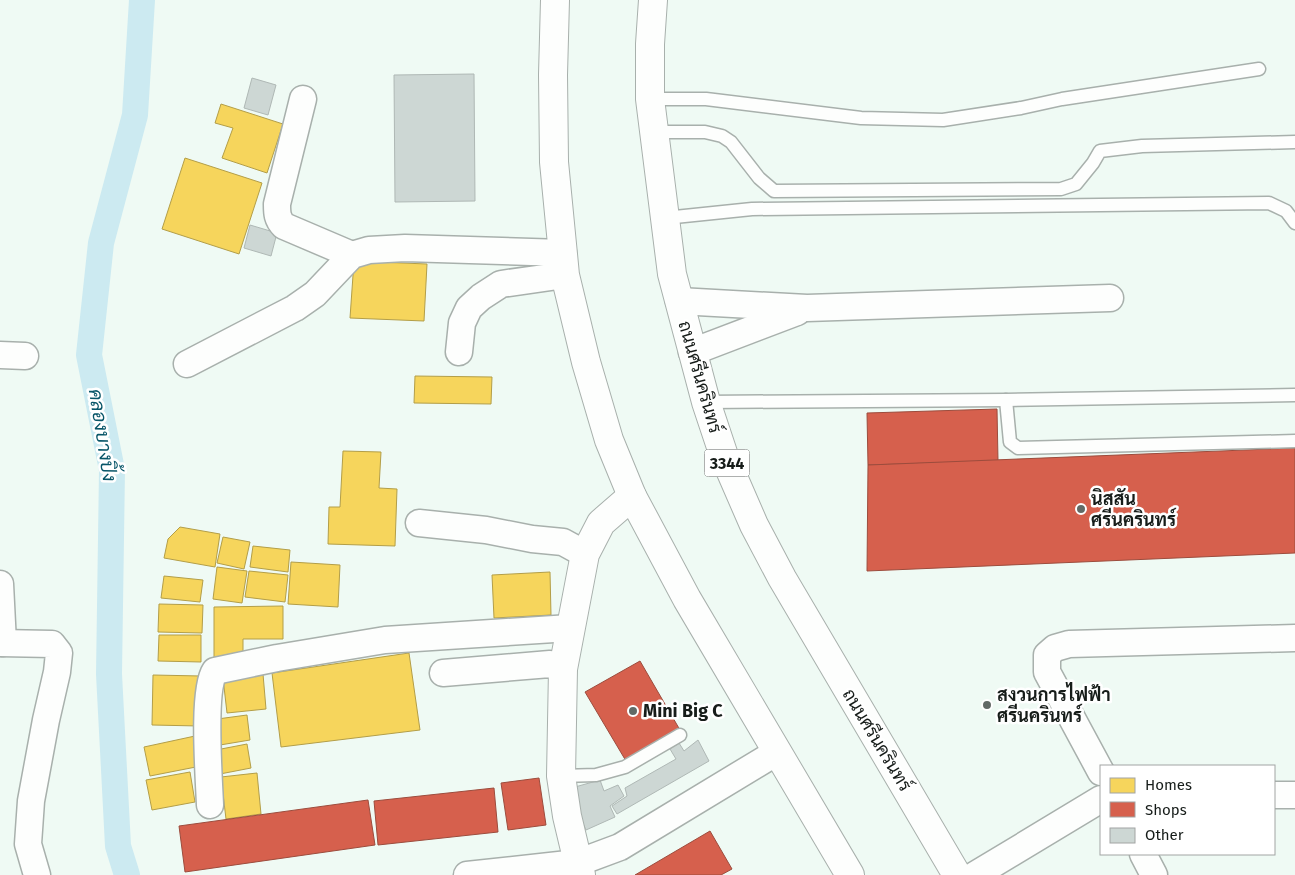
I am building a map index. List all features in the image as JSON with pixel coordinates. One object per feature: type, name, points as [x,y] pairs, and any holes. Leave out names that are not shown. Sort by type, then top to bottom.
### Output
[{"type":"main road","points":[[555,0],[553,75],[554,162],[564,264],[586,362],[609,440],[632,496],[688,599],[850,875]]},
{"type":"main road","name":"ถนนศรีนครินทร์","points":[[653,0],[650,44],[650,100],[672,274],[706,402],[724,456],[754,525],[782,578],[957,875]]},
{"type":"main road","points":[[579,869],[567,816],[561,776],[563,669],[585,554],[600,523],[632,496]]},
{"type":"street","points":[[303,99],[277,214],[284,226],[352,255]]},
{"type":"street","points":[[187,364],[295,308],[315,294],[352,255],[369,250],[406,248],[564,264]]},
{"type":"street","points":[[460,352],[462,323],[469,308],[481,297],[501,284],[564,264]]},
{"type":"street","points":[[679,301],[807,308],[1110,298]]},
{"type":"street","points":[[692,352],[807,308]]},
{"type":"street","points":[[419,524],[486,530],[532,539],[563,542],[585,554]]},
{"type":"street","points":[[0,584],[1,643],[52,644],[59,653],[57,672],[31,801],[28,844],[37,875]]},
{"type":"street","points":[[210,805],[207,696],[211,677],[215,671],[277,658],[385,640],[570,628]]},
{"type":"street","points":[[1100,770],[1047,672],[1047,655],[1055,648],[1069,644],[1295,638]]},
{"type":"street","points":[[443,673],[550,664],[563,669]]},
{"type":"street","points":[[467,875],[579,869],[620,847],[777,752]]},
{"type":"street","points":[[1275,795],[1295,795]]},
{"type":"street","points":[[975,875],[1100,800]]},
{"type":"street","points":[[1144,855],[1154,875]]},
{"type":"lane","points":[[650,100],[706,99],[861,118],[943,120],[1022,108],[1062,99],[1259,69]]},
{"type":"lane","points":[[654,132],[705,132],[722,136],[731,142],[760,178],[774,190],[1061,189],[1076,184],[1100,151],[1142,146],[1295,142]]},
{"type":"lane","points":[[665,218],[752,209],[1269,203],[1286,211],[1295,223]]},
{"type":"lane","points":[[706,402],[1006,400],[1295,395]]},
{"type":"lane","points":[[1006,400],[1010,442],[1018,448],[1295,441]]},
{"type":"lane","points":[[561,776],[596,775],[625,767],[680,735]]},
{"type":"building: Homes","points":[[221,104],[283,124],[267,173],[222,158],[233,128],[215,123]]},
{"type":"building: Homes","points":[[185,158],[262,183],[239,254],[162,229]]},
{"type":"building: Homes","points":[[354,261],[427,264],[424,321],[350,318]]},
{"type":"building: Homes","points":[[415,376],[492,377],[491,404],[414,403]]},
{"type":"building: Homes","points":[[343,451],[381,452],[379,488],[397,489],[395,546],[328,544],[329,507],[340,507]]},
{"type":"building: Homes","points":[[180,527],[220,534],[215,567],[164,558],[168,539]]},
{"type":"building: Homes","points":[[223,537],[250,542],[244,569],[217,563]]},
{"type":"building: Homes","points":[[253,546],[290,550],[288,572],[250,567]]},
{"type":"building: Homes","points":[[291,562],[340,565],[338,607],[288,604]]},
{"type":"building: Homes","points":[[217,567],[247,571],[242,603],[213,599]]},
{"type":"building: Homes","points":[[249,571],[288,575],[285,602],[245,597]]},
{"type":"building: Homes","points":[[550,572],[551,615],[494,618],[492,575]]},
{"type":"building: Homes","points":[[164,576],[203,580],[200,602],[161,598]]},
{"type":"building: Homes","points":[[159,604],[203,605],[202,633],[158,632]]},
{"type":"building: Homes","points":[[283,606],[283,639],[243,639],[243,660],[214,660],[214,607]]},
{"type":"building: Homes","points":[[159,635],[201,635],[201,662],[158,661]]},
{"type":"building: Homes","points":[[409,653],[420,730],[281,747],[272,673]]},
{"type":"building: Homes","points":[[263,674],[266,709],[227,713],[223,678]]},
{"type":"building: Homes","points":[[153,675],[201,676],[199,726],[152,725]]},
{"type":"building: Homes","points":[[247,715],[250,740],[214,746],[210,720]]},
{"type":"building: Homes","points":[[195,736],[201,766],[150,776],[144,747]]},
{"type":"building: Homes","points":[[247,744],[251,768],[220,774],[216,750]]},
{"type":"building: Homes","points":[[190,772],[195,802],[152,810],[146,780]]},
{"type":"building: Homes","points":[[257,773],[261,814],[226,819],[221,777]]},
{"type":"building: Shops","points":[[997,409],[998,461],[868,465],[867,413]]},
{"type":"building: Shops","name":"นิสสัน ศรีนครินทร์","points":[[1295,448],[1295,553],[867,571],[868,465]]},
{"type":"building: Shops","name":"Mini Big C","points":[[640,661],[680,730],[626,761],[585,692]]},
{"type":"building: Shops","points":[[539,778],[546,825],[508,830],[501,783]]},
{"type":"building: Shops","points":[[494,788],[498,832],[378,845],[374,801]]},
{"type":"building: Shops","points":[[368,800],[375,845],[185,872],[179,826]]},
{"type":"building: Shops","points":[[710,831],[732,869],[721,875],[635,875]]},
{"type":"building: Other","points":[[474,74],[475,201],[395,202],[394,75]]},
{"type":"building: Other","points":[[252,78],[276,85],[268,115],[244,108]]},
{"type":"building: Other","points":[[250,225],[277,233],[271,256],[244,248]]},
{"type":"building: Other","points":[[698,740],[709,761],[617,814],[612,806],[627,796],[625,788],[676,759],[670,749],[679,743],[684,751]]},
{"type":"building: Other","points":[[600,780],[604,791],[618,785],[624,796],[610,806],[615,817],[586,830],[577,810],[575,787]]},
{"type":"waterway","name":"คลองบางปิ้ง","points":[[127,875],[118,846],[109,674],[112,470],[89,355],[101,243],[135,115],[142,0]]},
{"type":"place","name":"นิสสัน ศรีนครินทร์","points":[[1081,509]]},
{"type":"place","name":"สงวนการไฟฟ้า ศรีนครินทร์","points":[[987,705]]},
{"type":"place","name":"Mini Big C","points":[[633,711]]}]
